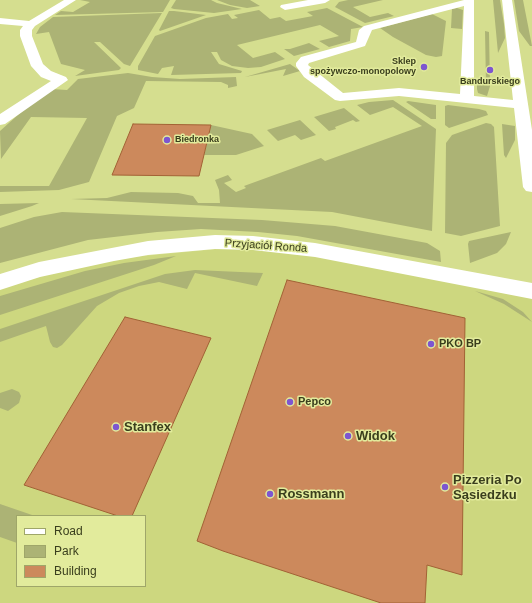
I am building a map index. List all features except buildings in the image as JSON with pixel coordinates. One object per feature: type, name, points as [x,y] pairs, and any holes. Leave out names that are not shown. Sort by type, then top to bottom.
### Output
[{"type":"street","points":[[0,121],[61,80],[46,74],[37,66],[26,36],[26,30],[31,24],[71,0]]},
{"type":"street","points":[[285,7],[325,0]]},
{"type":"street","points":[[507,0],[529,144],[532,187]]},
{"type":"street","points":[[468,99],[469,1],[368,28],[365,30],[361,44],[302,62],[302,66],[309,74],[340,97],[398,92],[522,106]]},
{"type":"street","points":[[0,21],[31,24]]},
{"type":"street","name":"Przyjaciół Ronda","points":[[0,282],[39,270],[114,254],[148,248],[215,242],[253,243],[315,250],[532,291]]},
{"type":"shaded area","points":[[240,247],[316,256],[532,297],[532,603],[0,603],[0,288],[101,260]]},
{"type":"green space","points":[[80,0],[170,0],[163,12],[55,15],[61,11],[73,12],[90,2]]},
{"type":"green space","points":[[176,0],[211,0],[217,3],[242,9],[214,13],[171,8]]},
{"type":"green space","points":[[217,0],[250,0],[260,6],[247,8],[230,5]]},
{"type":"green space","points":[[348,0],[383,0],[353,7],[370,17],[388,13],[394,16],[365,23],[335,7],[339,2]]},
{"type":"green space","points":[[493,0],[500,0],[504,24],[505,38],[498,53]]},
{"type":"green space","points":[[514,0],[523,0],[532,46],[530,46],[519,31]]},
{"type":"green space","points":[[327,8],[363,27],[351,29],[350,41],[329,47],[319,41],[339,36],[320,25],[237,45],[253,58],[275,52],[285,59],[261,67],[248,68],[232,66],[221,60],[217,52],[211,52],[219,64],[242,71],[241,73],[171,75],[174,66],[162,68],[158,74],[138,70],[138,66],[155,36],[206,18],[228,14],[232,19],[238,18],[234,15],[259,10],[270,19],[280,17],[286,21],[313,16],[307,12]]},
{"type":"green space","points":[[457,8],[463,10],[462,29],[451,28],[452,9]]},
{"type":"green space","points":[[169,11],[206,15],[160,31],[159,30]]},
{"type":"green space","points":[[162,13],[130,66],[124,64],[100,42],[94,42],[121,68],[119,70],[75,76],[85,70],[61,64],[49,32],[36,34],[40,27],[53,17]]},
{"type":"green space","points":[[432,14],[446,21],[442,56],[436,57],[426,55],[380,28]]},
{"type":"green space","points":[[485,31],[489,32],[490,86],[487,96],[478,93],[477,89],[477,83],[486,84]]},
{"type":"green space","points":[[309,43],[320,49],[294,56],[284,49],[290,49]]},
{"type":"green space","points":[[290,64],[300,71],[283,76],[286,69],[245,77]]},
{"type":"green space","points":[[128,73],[152,77],[180,79],[236,77],[237,86],[228,88],[228,85],[221,82],[146,81],[134,108],[117,116],[89,182],[59,190],[0,192],[0,186],[49,186],[87,118],[31,117],[1,159],[0,131],[38,97],[51,89],[67,90],[78,79]]},
{"type":"green space","points":[[393,100],[436,129],[432,231],[332,212],[71,199],[107,198],[131,192],[178,193],[193,196],[198,203],[220,203],[219,190],[215,180],[228,175],[232,180],[224,183],[236,192],[246,188],[244,186],[321,158],[325,161],[422,126],[393,107],[370,115],[357,105],[369,102]]},
{"type":"green space","points":[[406,102],[436,105],[436,119],[431,119]]},
{"type":"green space","points":[[448,105],[479,109],[486,111],[488,115],[449,128],[445,125],[445,106]]},
{"type":"green space","points":[[344,108],[360,121],[356,122],[353,120],[329,131],[314,117]]},
{"type":"green space","points":[[300,120],[316,135],[301,140],[295,135],[278,141],[267,130]]},
{"type":"green space","points":[[486,123],[491,124],[494,127],[500,226],[461,236],[445,233],[446,143],[452,135]]},
{"type":"green space","points":[[502,124],[515,126],[515,140],[506,158],[504,155]]},
{"type":"green space","points":[[211,125],[252,134],[264,146],[236,155],[204,155]]},
{"type":"green space","points":[[39,203],[32,206],[0,216],[0,204]]},
{"type":"green space","points":[[62,212],[262,220],[335,226],[427,243],[440,251],[441,262],[297,236],[201,229],[157,232],[88,240],[0,263],[0,228],[34,217]]},
{"type":"green space","points":[[511,232],[506,244],[497,253],[470,263],[469,241]]},
{"type":"green space","points":[[176,256],[154,265],[0,315],[0,296],[85,271],[124,263]]},
{"type":"green space","points":[[195,270],[263,273],[257,286],[195,273],[187,289],[159,282],[139,286],[119,293],[97,306],[62,345],[57,348],[53,347],[50,342],[46,326],[0,342],[0,329],[165,274]]},
{"type":"green space","points":[[475,291],[503,299],[523,312],[532,322],[504,304]]},
{"type":"green space","points":[[12,389],[19,392],[21,396],[19,403],[8,411],[0,408],[0,393]]},
{"type":"green space","points":[[0,504],[32,515],[16,515],[16,543],[0,537]]},
{"type":"place","name":"Sklep spożywczo-monopolowy","points":[[424,67]]},
{"type":"place","name":"Bandurskiego","points":[[490,70]]},
{"type":"place","name":"Biedronka","points":[[167,140]]},
{"type":"place","name":"PKO BP","points":[[431,344]]},
{"type":"place","name":"Pepco","points":[[290,402]]},
{"type":"place","name":"Stanfex","points":[[116,427]]},
{"type":"place","name":"Widok","points":[[348,436]]},
{"type":"place","name":"Pizzeria Po Sąsiedzku","points":[[445,487]]},
{"type":"place","name":"Rossmann","points":[[270,494]]}]
